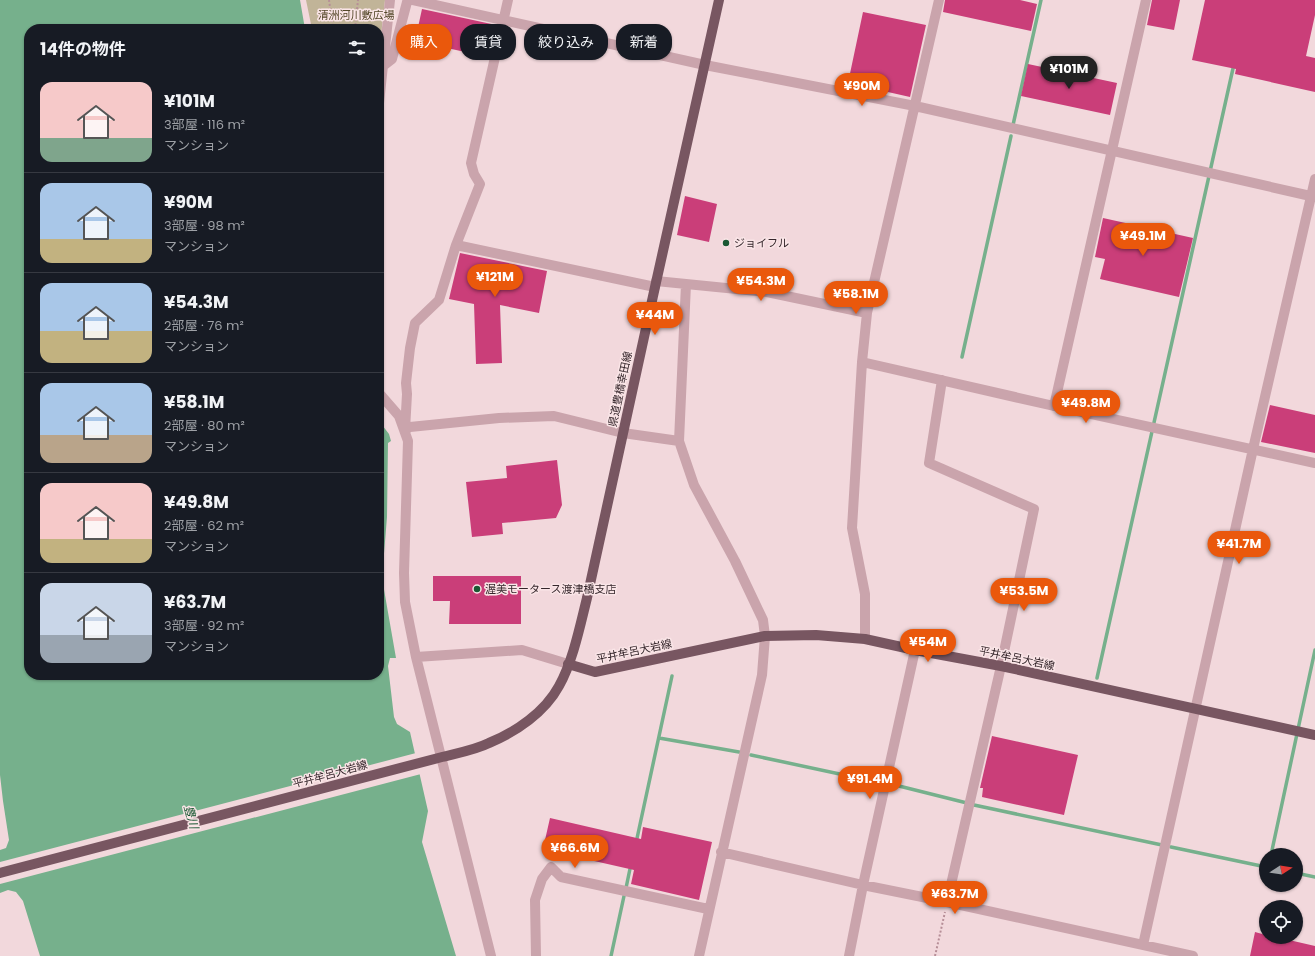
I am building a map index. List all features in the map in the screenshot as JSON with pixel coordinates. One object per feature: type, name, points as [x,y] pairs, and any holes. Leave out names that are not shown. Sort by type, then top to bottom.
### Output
[{"type":"main road","name":"県道豊橋幸田線","points":[[568,664],[577,640],[588,598],[719,0]]},
{"type":"main road","name":"平井牟呂大岩線","points":[[0,873],[440,758],[488,744],[506,735],[535,715],[549,700],[559,686],[568,664],[595,672],[764,636],[816,635],[865,639],[1001,666],[1315,736]]},
{"type":"street","points":[[384,57],[390,0]]},
{"type":"street","points":[[384,65],[392,59],[407,2],[411,0],[706,64],[915,106],[1313,196]]},
{"type":"street","points":[[404,430],[407,394],[406,383],[410,348],[415,323],[439,300],[456,245],[480,184],[474,174],[471,163],[508,0]]},
{"type":"street","points":[[865,639],[865,594],[852,528],[862,362],[867,313],[939,0]]},
{"type":"street","points":[[1054,406],[1146,0]]},
{"type":"street","points":[[1143,945],[1253,449],[1313,196],[1315,179]]},
{"type":"street","points":[[456,245],[656,284],[686,284],[767,292],[867,313]]},
{"type":"street","points":[[686,284],[679,441],[694,485],[735,561],[763,620],[764,636],[762,675],[708,909],[699,956]]},
{"type":"street","points":[[862,362],[1315,463]]},
{"type":"street","points":[[942,380],[929,463],[1034,509],[1001,666],[947,902]]},
{"type":"street","points":[[384,399],[399,416],[408,442],[404,573],[405,602],[416,657],[440,758],[491,956]]},
{"type":"street","points":[[404,430],[410,427],[499,418],[554,416],[623,433],[679,441]]},
{"type":"street","points":[[416,657],[522,650],[568,664]]},
{"type":"street","points":[[849,956],[863,885],[915,650]]},
{"type":"street","points":[[721,852],[863,885],[1193,956]]},
{"type":"street","points":[[536,956],[535,900],[542,879],[551,867],[561,877],[708,909]]},
{"type":"path","points":[[329,0],[332,24]]},
{"type":"path","points":[[356,24],[358,0]]},
{"type":"path","points":[[935,956],[947,902]]},
{"type":"green space","name":"清洲河川敷広場","points":[[306,0],[385,0],[382,24],[311,24]]},
{"type":"water","name":"豊川","points":[[0,0],[300,0],[304,24],[24,24],[24,680],[384,680],[384,589],[396,658],[390,658],[388,666],[394,717],[397,724],[410,732],[428,811],[422,842],[456,956],[40,956],[23,901],[16,892],[8,890],[0,893],[0,850],[6,848],[9,840],[0,775]]},
{"type":"water","points":[[384,428],[389,434],[391,441],[388,443],[387,517],[384,554]]},
{"type":"pier","points":[[416,753],[421,774],[0,884],[0,862]]},
{"type":"building","points":[[945,0],[1020,0],[1037,4],[1031,31],[943,12]]},
{"type":"building","points":[[1152,0],[1180,0],[1174,30],[1147,25]]},
{"type":"building","points":[[1205,0],[1315,0],[1315,15],[1306,56],[1315,58],[1315,92],[1235,74],[1236,69],[1192,60]]},
{"type":"building","points":[[422,9],[491,24],[460,24],[460,51],[452,49],[452,24],[419,24]]},
{"type":"building","points":[[863,12],[926,25],[910,97],[848,83]]},
{"type":"building","points":[[1028,64],[1117,83],[1110,115],[1021,96]]},
{"type":"building","points":[[685,196],[717,204],[709,242],[677,235]]},
{"type":"building","points":[[1103,218],[1193,238],[1179,297],[1100,279],[1105,259],[1095,257]]},
{"type":"building","points":[[460,253],[547,271],[539,313],[500,305],[502,363],[476,364],[474,304],[449,299]]},
{"type":"building","points":[[1270,405],[1315,415],[1315,453],[1261,442]]},
{"type":"building","points":[[557,460],[562,505],[556,518],[502,523],[503,534],[472,537],[466,482],[507,478],[506,466]]},
{"type":"building","name":"渥美モータース渡津橋支店","points":[[433,576],[521,576],[521,624],[449,624],[450,601],[433,601]]},
{"type":"building","points":[[992,736],[1078,755],[1064,815],[982,797],[983,788],[980,788]]},
{"type":"building","points":[[550,818],[641,839],[643,827],[712,842],[699,900],[631,884],[634,870],[550,851],[552,842],[545,840]]},
{"type":"building","points":[[1255,932],[1259,933],[1259,944],[1303,943],[1315,946],[1315,956],[1250,956]]},
{"type":"waterway","points":[[1013,125],[1041,0]]},
{"type":"waterway","points":[[1097,678],[1234,64]]},
{"type":"waterway","points":[[962,357],[1011,136]]},
{"type":"waterway","points":[[1273,848],[1315,650]]},
{"type":"waterway","points":[[636,843],[672,676]]},
{"type":"waterway","points":[[659,738],[739,752]]},
{"type":"waterway","points":[[751,755],[877,782]]},
{"type":"waterway","points":[[899,786],[967,803]]},
{"type":"waterway","points":[[974,805],[1162,845]]},
{"type":"waterway","points":[[1171,847],[1259,866]]},
{"type":"waterway","points":[[626,888],[631,864]]},
{"type":"waterway","points":[[1303,874],[1315,877]]},
{"type":"waterway","points":[[611,956],[624,896]]},
{"type":"place","name":"ジョイフル","points":[[726,243]]},
{"type":"place","name":"渥美モータース渡津橋支店","points":[[477,589]]}]
